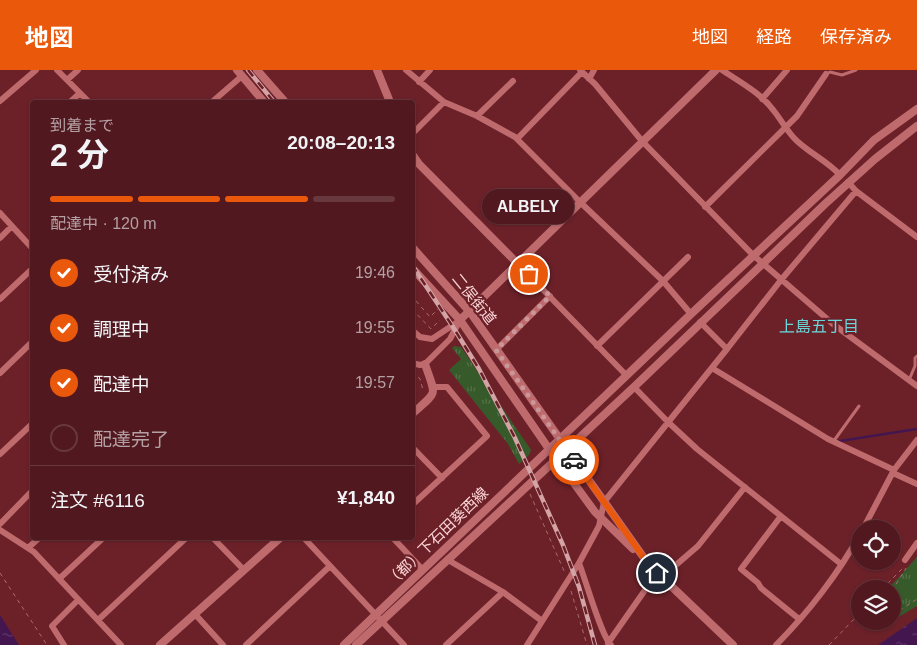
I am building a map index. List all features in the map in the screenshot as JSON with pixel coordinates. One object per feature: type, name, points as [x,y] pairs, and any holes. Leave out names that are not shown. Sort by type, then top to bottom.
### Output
[{"type":"street","points":[[0,101],[36,70]]},
{"type":"street","points":[[57,70],[87,100]]},
{"type":"street","points":[[67,80],[78,70]]},
{"type":"street","points":[[257,70],[283,100]]},
{"type":"street","points":[[377,70],[389,100]]},
{"type":"street","points":[[406,70],[444,102],[477,116],[517,139],[663,281],[691,314]]},
{"type":"street","points":[[420,82],[430,70]]},
{"type":"street","points":[[589,79],[594,70]]},
{"type":"street","points":[[415,333],[420,337],[432,340],[470,312],[716,70]]},
{"type":"street","points":[[722,70],[762,98],[774,110],[784,127],[797,141],[827,162],[840,174]]},
{"type":"street","points":[[762,98],[787,70]]},
{"type":"street","points":[[517,139],[581,71],[642,141],[753,256],[833,324],[917,386]]},
{"type":"street","points":[[214,100],[242,72],[263,100]]},
{"type":"street","points":[[705,207],[802,110],[826,74]]},
{"type":"street","points":[[477,116],[513,81]]},
{"type":"street","points":[[72,100],[80,93]]},
{"type":"street","points":[[415,131],[444,102]]},
{"type":"street","points":[[559,439],[874,140],[917,109]]},
{"type":"street","points":[[567,450],[848,182],[904,134],[917,126]]},
{"type":"street","points":[[415,158],[627,376]]},
{"type":"street","points":[[848,182],[856,191],[917,237]]},
{"type":"street","points":[[527,645],[579,563],[599,526],[604,502],[780,280],[856,191]]},
{"type":"street","points":[[0,213],[30,246]]},
{"type":"street","points":[[0,238],[12,226]]},
{"type":"street","name":"二俣街道","points":[[415,250],[470,312],[649,565]]},
{"type":"street","points":[[597,346],[688,257]]},
{"type":"street","points":[[0,300],[30,271]]},
{"type":"street","name":"二俣街道","points":[[415,271],[460,320],[549,449],[601,517],[733,645]]},
{"type":"street","points":[[496,350],[550,296]]},
{"type":"street","points":[[415,363],[425,364],[450,340],[460,320]]},
{"type":"street","points":[[700,322],[727,349]]},
{"type":"street","points":[[0,373],[30,345]]},
{"type":"street","points":[[415,411],[431,397],[434,387],[425,364]]},
{"type":"street","points":[[712,368],[833,442],[917,484]]},
{"type":"street","points":[[415,503],[487,436],[447,387],[434,387]]},
{"type":"street","points":[[634,387],[697,449],[841,564]]},
{"type":"street","points":[[0,454],[30,426]]},
{"type":"street","name":"（都）下石田葵西線","points":[[344,645],[559,439]]},
{"type":"street","points":[[868,520],[894,472],[917,440]]},
{"type":"street","points":[[415,450],[442,478]]},
{"type":"street","name":"（都）下石田葵西線","points":[[356,645],[567,450]]},
{"type":"street","points":[[610,644],[660,575],[698,546],[745,487]]},
{"type":"street","points":[[0,524],[30,493]]},
{"type":"street","points":[[781,516],[741,569],[799,619]]},
{"type":"street","points":[[0,530],[28,548],[121,645]]},
{"type":"street","points":[[28,548],[37,540]]},
{"type":"street","points":[[59,579],[101,540]]},
{"type":"street","points":[[98,620],[184,540]]},
{"type":"street","points":[[215,540],[243,569]]},
{"type":"street","points":[[160,645],[278,540]]},
{"type":"street","points":[[306,540],[404,645]]},
{"type":"street","points":[[395,540],[423,570]]},
{"type":"street","points":[[907,561],[917,543]]},
{"type":"street","points":[[776,645],[823,590],[851,551]]},
{"type":"street","points":[[448,560],[503,592],[542,621]]},
{"type":"street","points":[[579,563],[610,644]]},
{"type":"street","points":[[246,645],[330,566]]},
{"type":"street","points":[[446,645],[503,592]]},
{"type":"street","points":[[64,645],[52,626],[78,600]]},
{"type":"street","points":[[194,613],[223,645]]},
{"type":"lane","points":[[826,74],[830,72],[842,75],[856,70]]},
{"type":"lane","points":[[909,380],[917,356]]},
{"type":"lane","points":[[833,442],[859,406]]},
{"type":"path","points":[[456,286],[450,279],[453,277],[461,287]]},
{"type":"path","points":[[416,301],[430,317]]},
{"type":"path","points":[[415,312],[431,330],[440,320]]},
{"type":"path","points":[[415,374],[420,379],[423,390]]},
{"type":"path","points":[[527,487],[568,581],[587,645]]},
{"type":"path","points":[[890,580],[907,561]]},
{"type":"path","points":[[898,580],[905,568]]},
{"type":"path","points":[[0,573],[47,645]]},
{"type":"path","points":[[901,610],[917,600]]},
{"type":"path","points":[[830,645],[851,623]]},
{"type":"green space","points":[[454,346],[461,347],[531,450],[529,455],[519,464],[508,444],[449,370],[461,359],[452,348]]},
{"type":"green space","points":[[917,557],[917,606],[901,616],[901,580],[896,580]]},
{"type":"water","points":[[0,615],[19,645],[0,645]]},
{"type":"water","points":[[917,618],[917,645],[878,645],[901,630]]},
{"type":"waterway","points":[[840,441],[917,429]]},
{"type":"railway","points":[[248,70],[272,100]]},
{"type":"railway","points":[[415,270],[479,369],[515,438],[563,545],[579,587],[595,645]]},
{"type":"way so far","points":[[529,274],[550,296],[496,350],[574,460]]},
{"type":"place","name":"ALBELY","points":[[529,274]]},
{"type":"district","name":"上島五丁目","points":[[819,326]]},
{"type":"route","points":[[574,460],[649,565],[657,573]]}]
